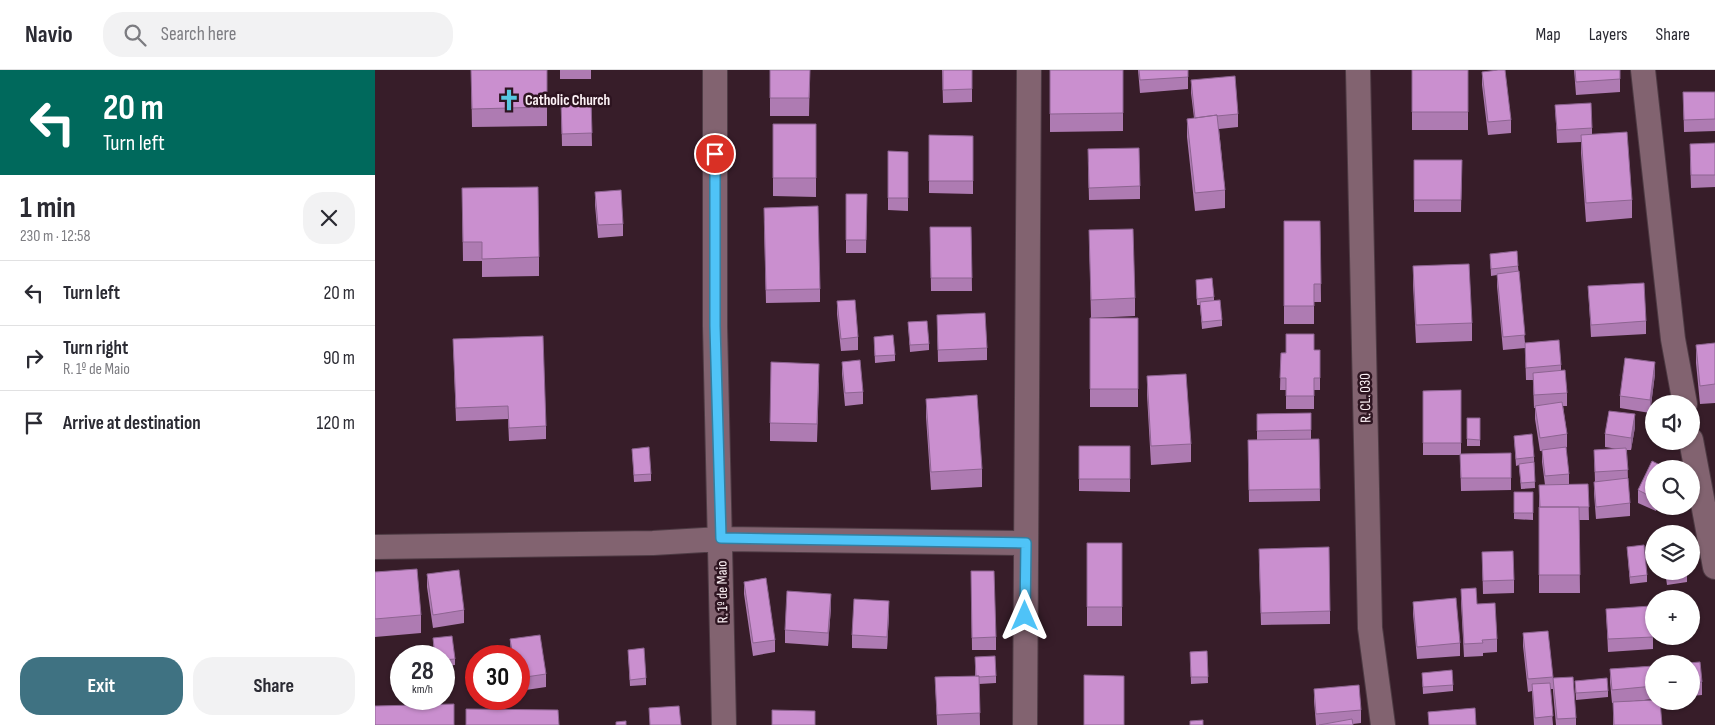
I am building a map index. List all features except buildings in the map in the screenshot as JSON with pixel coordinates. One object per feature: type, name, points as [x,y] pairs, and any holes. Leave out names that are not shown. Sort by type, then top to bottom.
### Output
[{"type":"street","name":"R. 1º de Maio","points":[[715,70],[715,326],[724,725]]},
{"type":"street","points":[[1025,725],[1029,70]]},
{"type":"street","name":"R. CL. 030","points":[[1358,70],[1370,628],[1383,725]]},
{"type":"street","points":[[1643,70],[1673,339],[1683,395]]},
{"type":"street","points":[[1693,450],[1715,567]]},
{"type":"street","points":[[375,547],[653,543],[721,538],[1026,543]]},
{"type":"place","name":"Catholic Church","points":[[509,100]]},
{"type":"route","points":[[715,154],[715,326],[721,538],[1026,543],[1025,616]]}]
